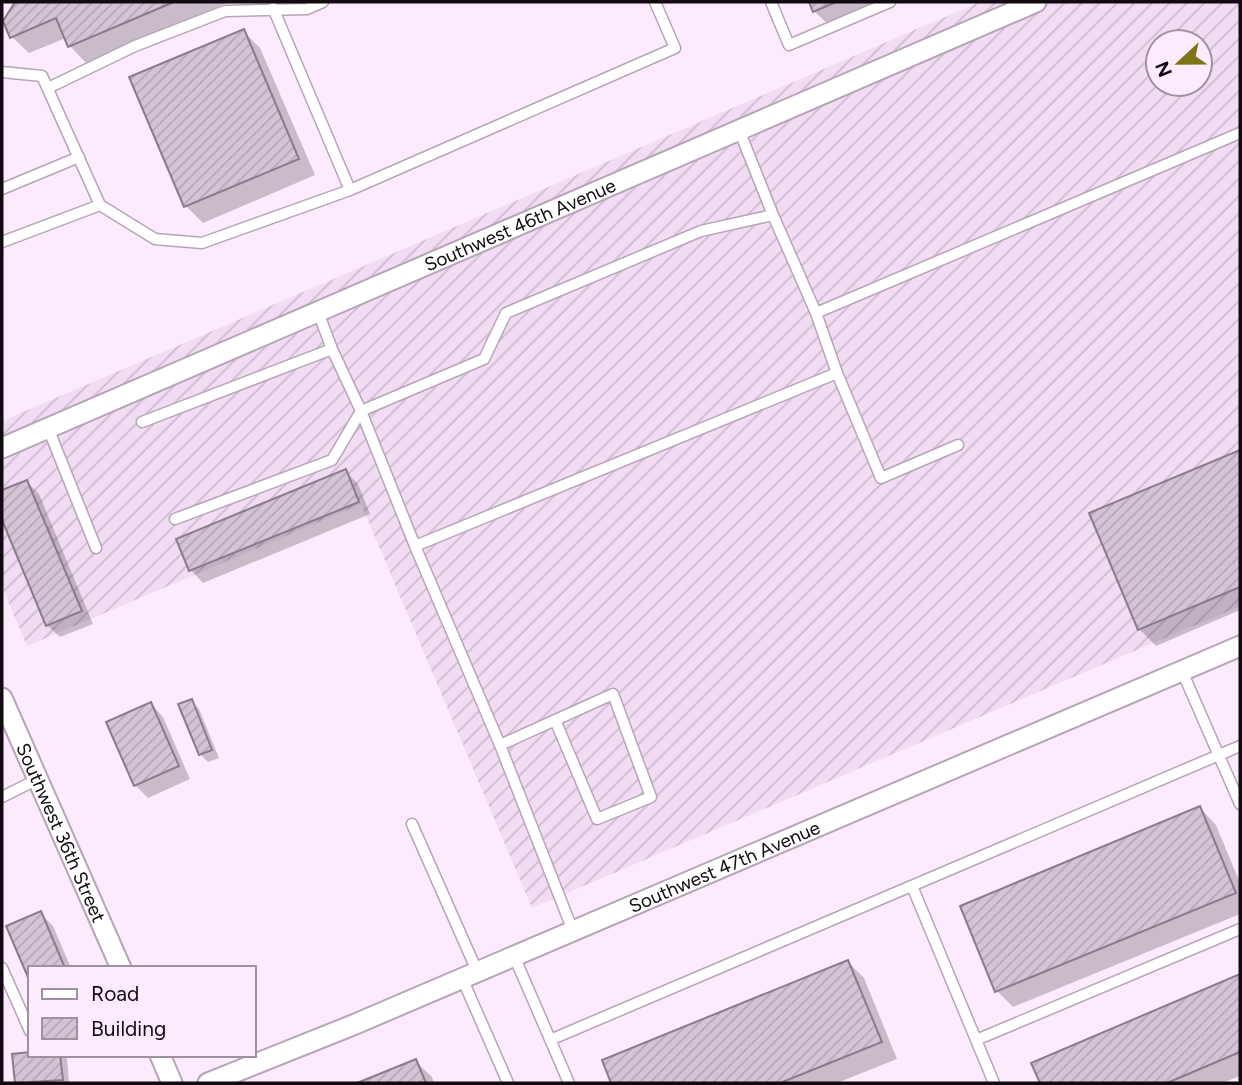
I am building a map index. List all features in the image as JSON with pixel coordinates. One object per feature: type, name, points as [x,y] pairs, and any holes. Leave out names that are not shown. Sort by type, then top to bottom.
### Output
[{"type":"street","name":"Southwest 46th Avenue","points":[[2,449],[1035,2]]},
{"type":"street","name":"Southwest 47th Avenue","points":[[208,1083],[470,975],[1240,646]]},
{"type":"street","name":"Southwest 36th Street","points":[[2,698],[120,966]]},
{"type":"street","points":[[161,1057],[172,1083]]},
{"type":"lane","points":[[48,88],[135,46],[225,11],[307,9],[323,2]]},
{"type":"lane","points":[[2,72],[42,76],[100,205],[155,239],[202,243],[350,190],[675,48],[656,2]]},
{"type":"lane","points":[[771,2],[789,45],[890,2]]},
{"type":"lane","points":[[273,8],[350,190]]},
{"type":"lane","points":[[739,130],[816,313],[837,373],[881,478],[958,445]]},
{"type":"lane","points":[[816,313],[1240,133]]},
{"type":"lane","points":[[2,188],[79,156]]},
{"type":"lane","points":[[2,242],[100,205]]},
{"type":"lane","points":[[175,519],[332,460],[361,411],[484,359],[506,313],[701,231],[773,215]]},
{"type":"lane","points":[[318,312],[500,745],[573,931]]},
{"type":"lane","points":[[142,422],[332,349]]},
{"type":"lane","points":[[415,546],[837,373]]},
{"type":"lane","points":[[48,428],[96,548]]},
{"type":"lane","points":[[1182,671],[1240,804]]},
{"type":"lane","points":[[500,745],[555,720],[613,694],[651,797],[597,819],[555,720]]},
{"type":"lane","points":[[550,1040],[1240,746]]},
{"type":"lane","points":[[2,797],[38,779]]},
{"type":"lane","points":[[412,824],[508,1083]]},
{"type":"lane","points":[[912,886],[994,1083]]},
{"type":"lane","points":[[976,1040],[1240,929]]},
{"type":"lane","points":[[514,956],[569,1083]]},
{"type":"lane","points":[[2,968],[28,1026]]},
{"type":"shaded area","points":[[980,2],[1240,2],[1240,606],[532,908],[361,504],[27,646],[2,587],[2,421]]},
{"type":"building","points":[[15,2],[174,2],[68,47],[56,18],[10,38],[3,21]]},
{"type":"building","points":[[809,2],[836,2],[813,12]]},
{"type":"building","points":[[244,29],[299,159],[184,207],[129,77]]},
{"type":"building","points":[[1240,450],[1240,587],[1138,630],[1089,513]]},
{"type":"building","points":[[346,469],[359,502],[189,571],[176,539]]},
{"type":"building","points":[[27,480],[82,611],[46,626],[2,520],[2,490]]},
{"type":"building","points":[[192,699],[212,750],[199,755],[178,704]]},
{"type":"building","points":[[151,702],[179,766],[134,786],[106,722]]},
{"type":"building","points":[[1200,806],[1236,893],[995,992],[960,906]]},
{"type":"building","points":[[41,911],[64,966],[28,966],[28,977],[6,926]]},
{"type":"building","points":[[848,960],[882,1042],[780,1083],[611,1083],[602,1060]]},
{"type":"building","points":[[1240,974],[1240,1052],[1167,1083],[1040,1083],[1031,1063]]},
{"type":"building","points":[[28,1052],[28,1057],[60,1057],[63,1080],[15,1083],[12,1054]]},
{"type":"building","points":[[416,1059],[426,1083],[357,1083]]}]
